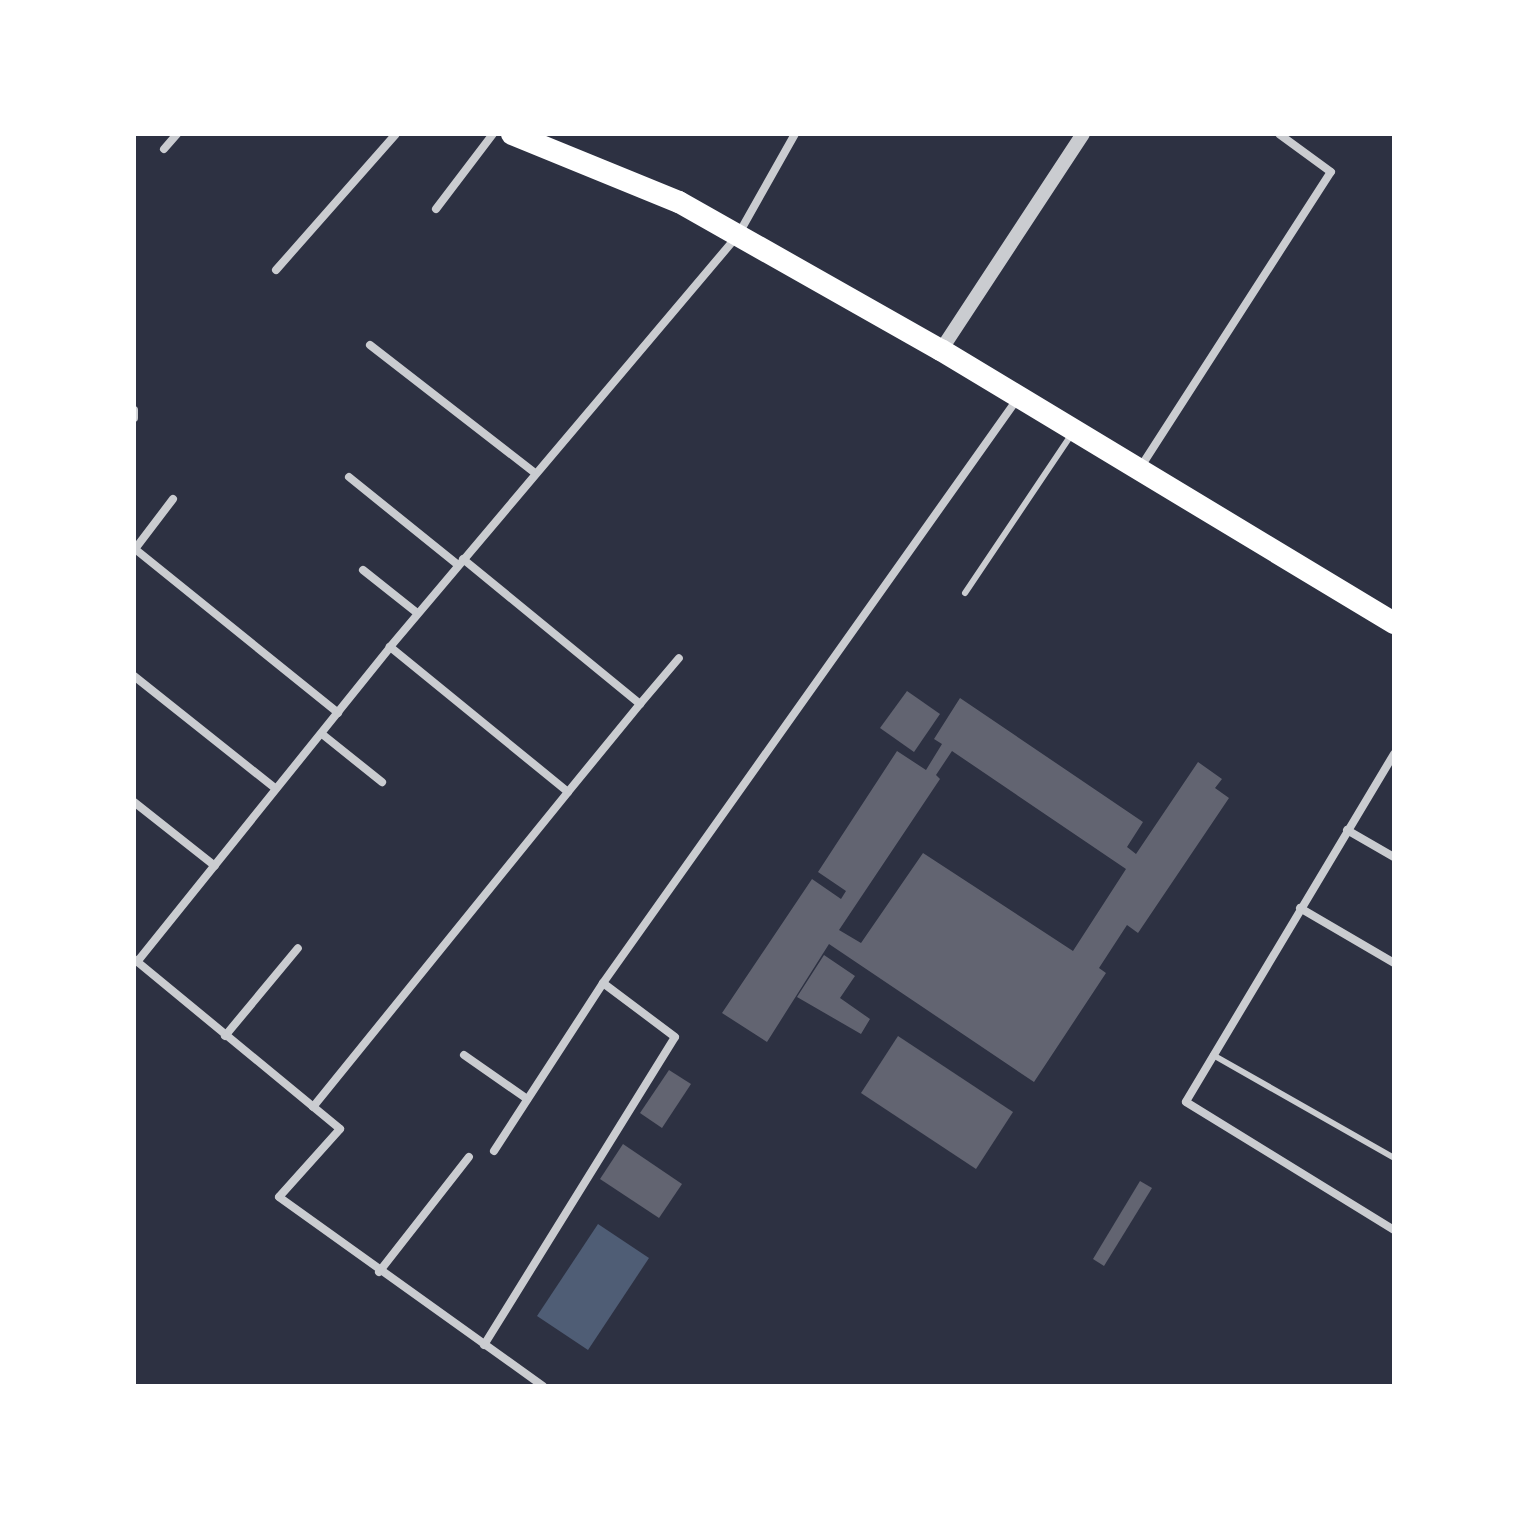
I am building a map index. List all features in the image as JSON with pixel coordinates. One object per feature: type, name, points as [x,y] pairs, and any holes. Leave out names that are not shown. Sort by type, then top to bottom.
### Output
[{"type":"highway","points":[[512,134],[679,202],[941,350],[1137,472],[1394,623]]},
{"type":"street","points":[[164,149],[177,134]]},
{"type":"street","points":[[276,270],[396,134]]},
{"type":"street","points":[[436,209],[493,134]]},
{"type":"street","points":[[543,1386],[379,1272],[279,1197],[340,1129],[136,960],[534,472],[738,235],[795,134]]},
{"type":"street","points":[[941,350],[1083,134]]},
{"type":"street","points":[[1137,472],[1331,172],[1279,134]]},
{"type":"street","points":[[370,345],[534,472]]},
{"type":"street","points":[[494,1151],[603,983],[1018,398]]},
{"type":"street","points":[[134,410],[134,418]]},
{"type":"street","points":[[349,477],[640,704]]},
{"type":"street","points":[[173,499],[135,549],[338,713]]},
{"type":"street","points":[[363,570],[417,613]]},
{"type":"street","points":[[390,647],[568,792]]},
{"type":"street","points":[[313,1107],[679,658]]},
{"type":"street","points":[[134,676],[276,789]]},
{"type":"street","points":[[322,734],[382,782]]},
{"type":"street","points":[[1394,754],[1186,1102],[1394,1230]]},
{"type":"street","points":[[134,802],[215,866]]},
{"type":"street","points":[[1347,830],[1394,857]]},
{"type":"street","points":[[1300,908],[1394,963]]},
{"type":"street","points":[[225,1036],[298,948]]},
{"type":"street","points":[[484,1345],[675,1037],[603,983]]},
{"type":"street","points":[[464,1055],[527,1099]]},
{"type":"street","points":[[379,1272],[469,1157]]},
{"type":"lane","points":[[965,593],[1073,432]]},
{"type":"lane","points":[[1212,1055],[1394,1158]]},
{"type":"water","points":[[598,1224],[649,1258],[588,1350],[537,1316]]},
{"type":"building","points":[[907,691],[940,714],[914,752],[880,728]]},
{"type":"building","points":[[960,698],[1143,822],[1127,847],[1136,854],[1198,762],[1222,779],[1215,788],[1229,798],[1138,933],[1127,925],[1099,968],[1106,973],[1034,1082],[829,944],[767,1042],[722,1013],[812,879],[841,899],[846,891],[818,872],[897,751],[926,770],[942,744],[934,739]],"holes":[[[952,751],[1126,869],[1073,951],[923,853],[861,943],[839,930],[940,779],[936,775]]]},
{"type":"building","points":[[824,955],[855,976],[840,998],[870,1019],[861,1034],[797,997]]},
{"type":"building","points":[[898,1036],[1013,1112],[976,1169],[861,1093]]},
{"type":"building","points":[[669,1070],[691,1084],[662,1128],[640,1113]]},
{"type":"building","points":[[623,1144],[682,1184],[659,1218],[600,1179]]},
{"type":"building","points":[[1140,1181],[1152,1188],[1104,1266],[1093,1259]]}]
